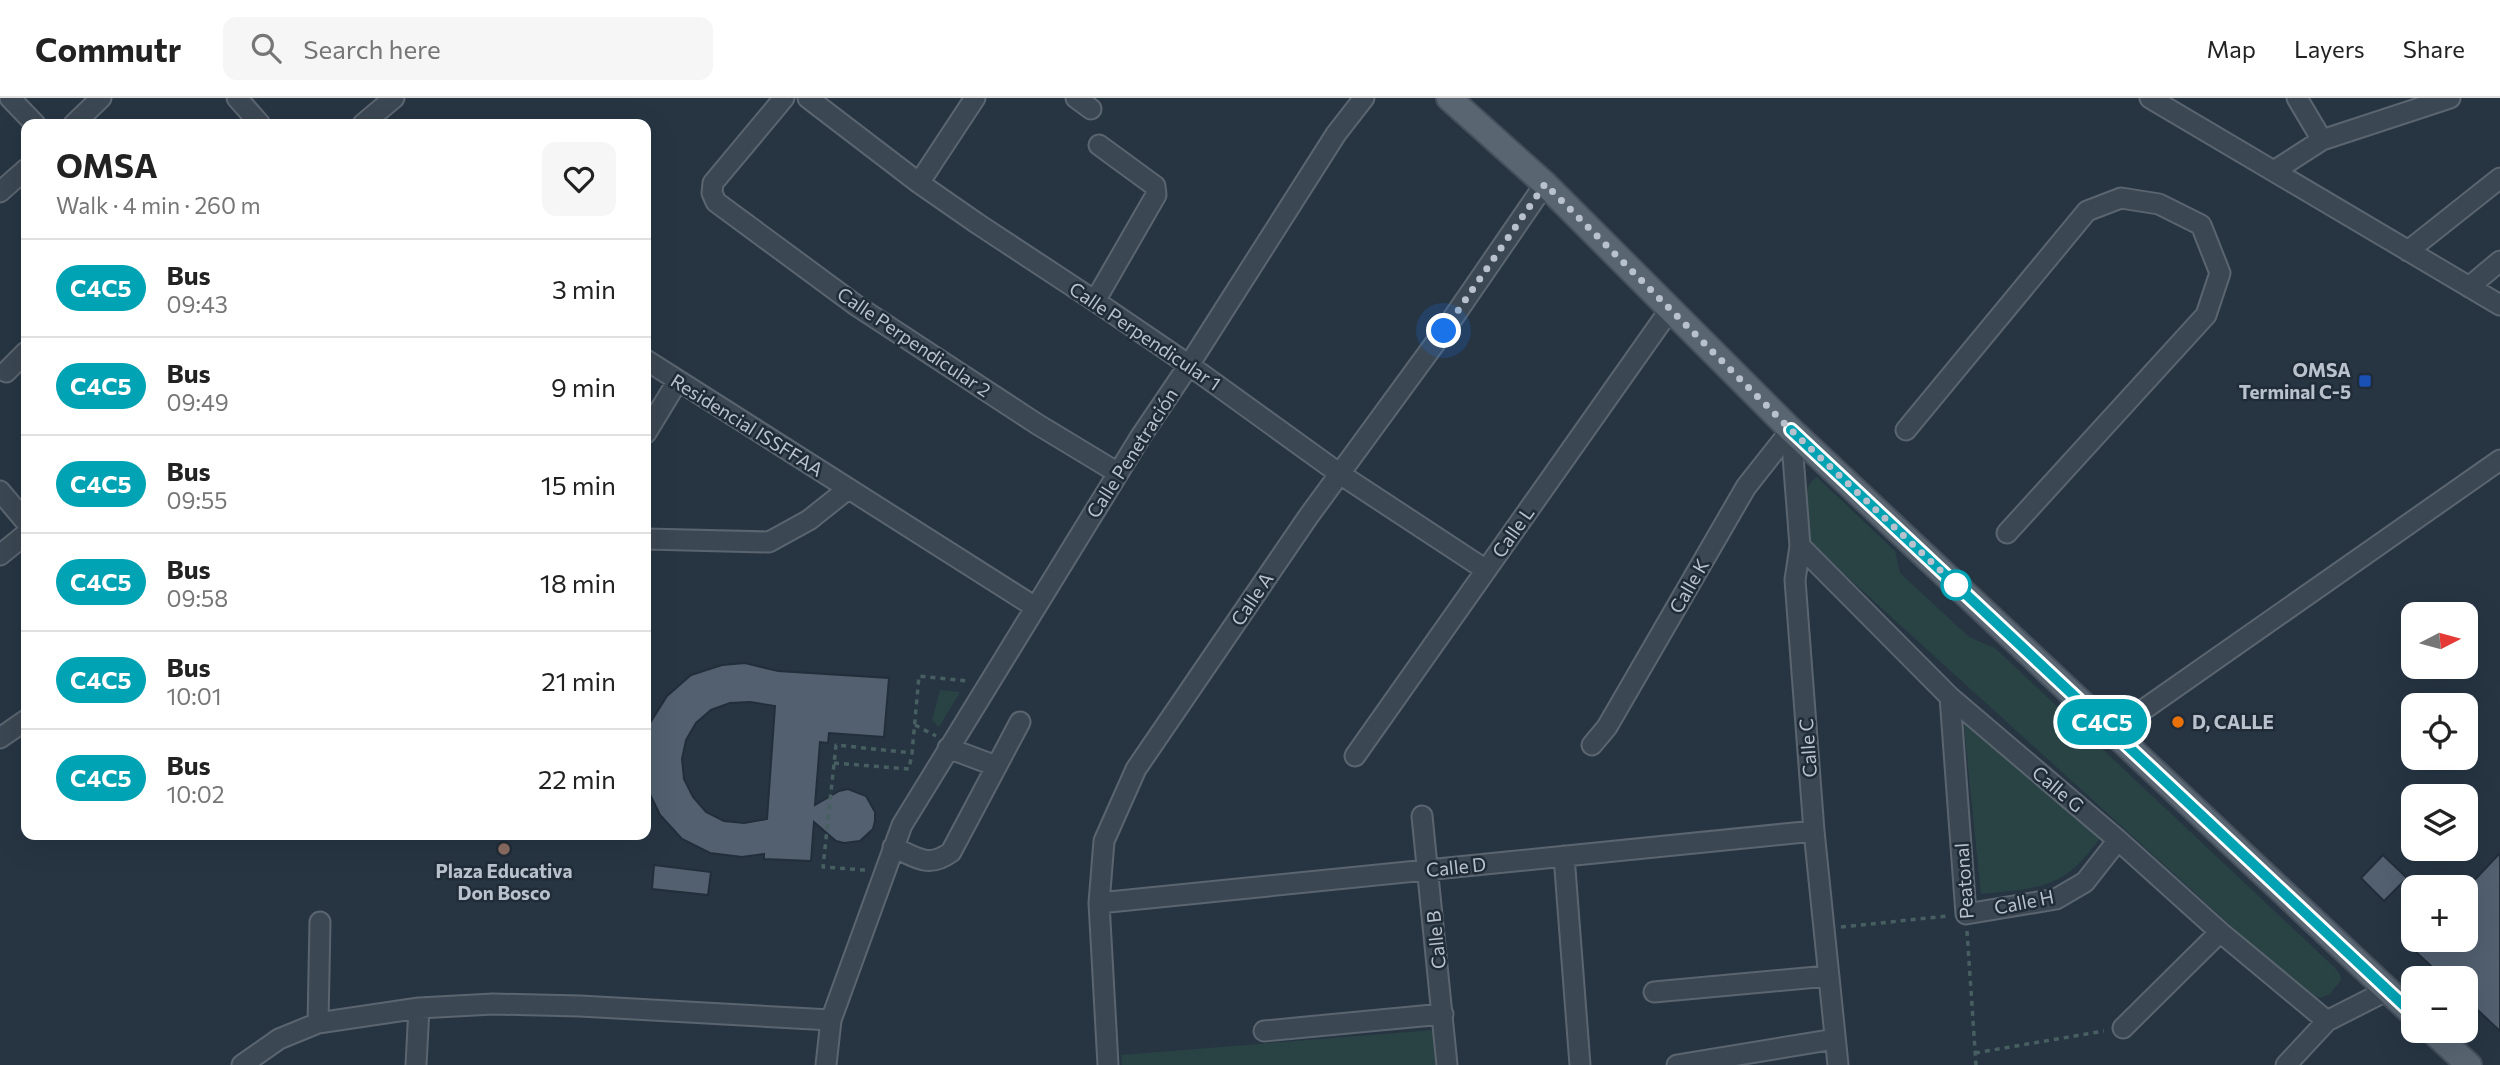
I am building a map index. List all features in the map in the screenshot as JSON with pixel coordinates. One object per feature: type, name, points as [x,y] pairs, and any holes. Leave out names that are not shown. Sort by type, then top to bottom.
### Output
[{"type":"main road","points":[[1449,98],[1545,184],[1791,430],[2401,1002]]},
{"type":"main road","points":[[2445,1043],[2469,1065]]},
{"type":"street","points":[[10,98],[30,119]]},
{"type":"street","points":[[79,119],[101,98]]},
{"type":"street","points":[[237,98],[256,119]]},
{"type":"street","points":[[369,119],[394,98]]},
{"type":"street","name":"Calle Perpendicular 1","points":[[808,98],[919,183],[1189,365],[1340,474],[1486,570]]},
{"type":"street","points":[[919,183],[975,98]]},
{"type":"street","name":"Calle Penetración","points":[[826,1065],[831,1020],[902,825],[1118,473],[1336,134],[1364,98]]},
{"type":"street","points":[[2150,98],[2500,305]]},
{"type":"street","points":[[2297,98],[2322,140]]},
{"type":"street","points":[[2274,171],[2322,140],[2406,105],[2450,98]]},
{"type":"street","name":"Calle Perpendicular 2","points":[[776,101],[712,183],[716,202],[857,306],[1037,424],[1118,473]]},
{"type":"street","points":[[1095,301],[1156,195],[1155,186],[1099,145]]},
{"type":"street","points":[[0,192],[21,173]]},
{"type":"street","name":"Calle A","points":[[1108,1065],[1099,904],[1104,841],[1136,769],[1308,517],[1444,331],[1545,184]]},
{"type":"street","points":[[2408,251],[2497,186]]},
{"type":"street","points":[[1906,430],[2087,211],[2121,198],[2159,204],[2200,225],[2220,273],[2206,315],[2007,533]]},
{"type":"street","points":[[2469,287],[2500,261]]},
{"type":"street","name":"Calle L","points":[[1355,756],[1671,308]]},
{"type":"street","points":[[5,372],[21,357]]},
{"type":"street","name":"Residencial ISSFFAA","points":[[651,364],[1035,607]]},
{"type":"street","points":[[651,425],[677,382]]},
{"type":"street","name":"Calle C","points":[[1791,430],[1800,546],[1795,580],[1814,831],[1838,1065]]},
{"type":"street","name":"Calle K","points":[[1592,745],[1607,727],[1746,487],[1791,430]]},
{"type":"street","points":[[2113,732],[2500,460]]},
{"type":"street","name":"Residencial ISSFFAA","points":[[651,539],[769,542],[809,520],[848,489]]},
{"type":"street","points":[[0,491],[21,516]]},
{"type":"street","points":[[0,555],[21,538]]},
{"type":"street","name":"Calle G","points":[[1800,546],[1950,697],[2327,1021]]},
{"type":"street","name":"Peatonal","points":[[1950,697],[1966,914]]},
{"type":"street","points":[[893,847],[928,862],[942,859],[951,852],[1020,722]]},
{"type":"street","points":[[0,738],[21,723]]},
{"type":"street","points":[[949,746],[996,766]]},
{"type":"street","name":"Calle B","points":[[1422,816],[1447,1065]]},
{"type":"street","name":"Calle D","points":[[1099,904],[1814,831]]},
{"type":"street","name":"Calle H","points":[[1966,914],[2056,899],[2085,882],[2118,840]]},
{"type":"street","points":[[1564,856],[1580,1065]]},
{"type":"street","points":[[318,1023],[320,922]]},
{"type":"street","points":[[2123,1028],[2221,932]]},
{"type":"street","points":[[1654,992],[1828,976]]},
{"type":"street","points":[[2286,1065],[2327,1021],[2388,990]]},
{"type":"street","points":[[242,1065],[279,1039],[318,1023],[419,1008],[493,1004],[580,1006],[831,1020]]},
{"type":"street","points":[[416,1065],[419,1008]]},
{"type":"street","points":[[1264,1031],[1443,1014]]},
{"type":"street","points":[[1677,1065],[1835,1040]]},
{"type":"path","points":[[834,763],[909,769],[919,676],[991,677]]},
{"type":"path","points":[[915,724],[949,746]]},
{"type":"path","points":[[885,872],[823,867],[836,745],[912,752]]},
{"type":"path","points":[[1823,929],[1966,914]]},
{"type":"path","name":"Peatonal","points":[[1966,914],[1976,1065]]},
{"type":"path","points":[[1975,1053],[2123,1028]]},
{"type":"green space","points":[[1817,477],[1895,551],[1900,573],[1969,637],[1995,648],[2334,967],[2341,980],[2330,994],[2320,998],[2305,993],[1810,543],[1805,507],[1808,489]]},
{"type":"green space","points":[[940,690],[960,692],[939,727],[932,720]]},
{"type":"green space","points":[[1963,717],[2100,838],[2074,868],[2061,877],[2035,887],[1981,894]]},
{"type":"green space","points":[[1434,1030],[1437,1065],[1122,1065],[1121,1055]]},
{"type":"building","points":[[745,663],[778,671],[889,678],[884,737],[829,733],[828,743],[820,742],[815,805],[839,791],[848,789],[866,796],[875,812],[873,829],[860,841],[844,843],[836,841],[814,822],[811,861],[764,859],[764,854],[742,857],[710,853],[682,839],[660,815],[651,796],[651,721],[667,696],[691,675],[722,665]],"holes":[[[750,702],[775,706],[767,819],[744,823],[724,821],[706,812],[693,797],[684,779],[682,759],[686,740],[696,723],[711,710],[730,703]]]},
{"type":"building","points":[[2500,853],[2500,1031],[2478,1010],[2478,966],[2431,966],[2416,952],[2478,952],[2478,876]]},
{"type":"building","points":[[2383,855],[2404,875],[2401,875],[2401,884],[2384,901],[2361,878]]},
{"type":"building","points":[[654,865],[711,872],[708,895],[652,889]]},
{"type":"bus line","name":"C4C5","points":[[1791,430],[2401,1002]]},
{"type":"place","name":"OMSA Terminal C-5","points":[[2365,381]]},
{"type":"place","name":"D, CALLE","points":[[2178,722]]},
{"type":"place","name":"Plaza Educativa Don Bosco","points":[[504,849]]},
{"type":"route","points":[[1444,331],[1545,184],[1791,430],[1956,585]]}]
